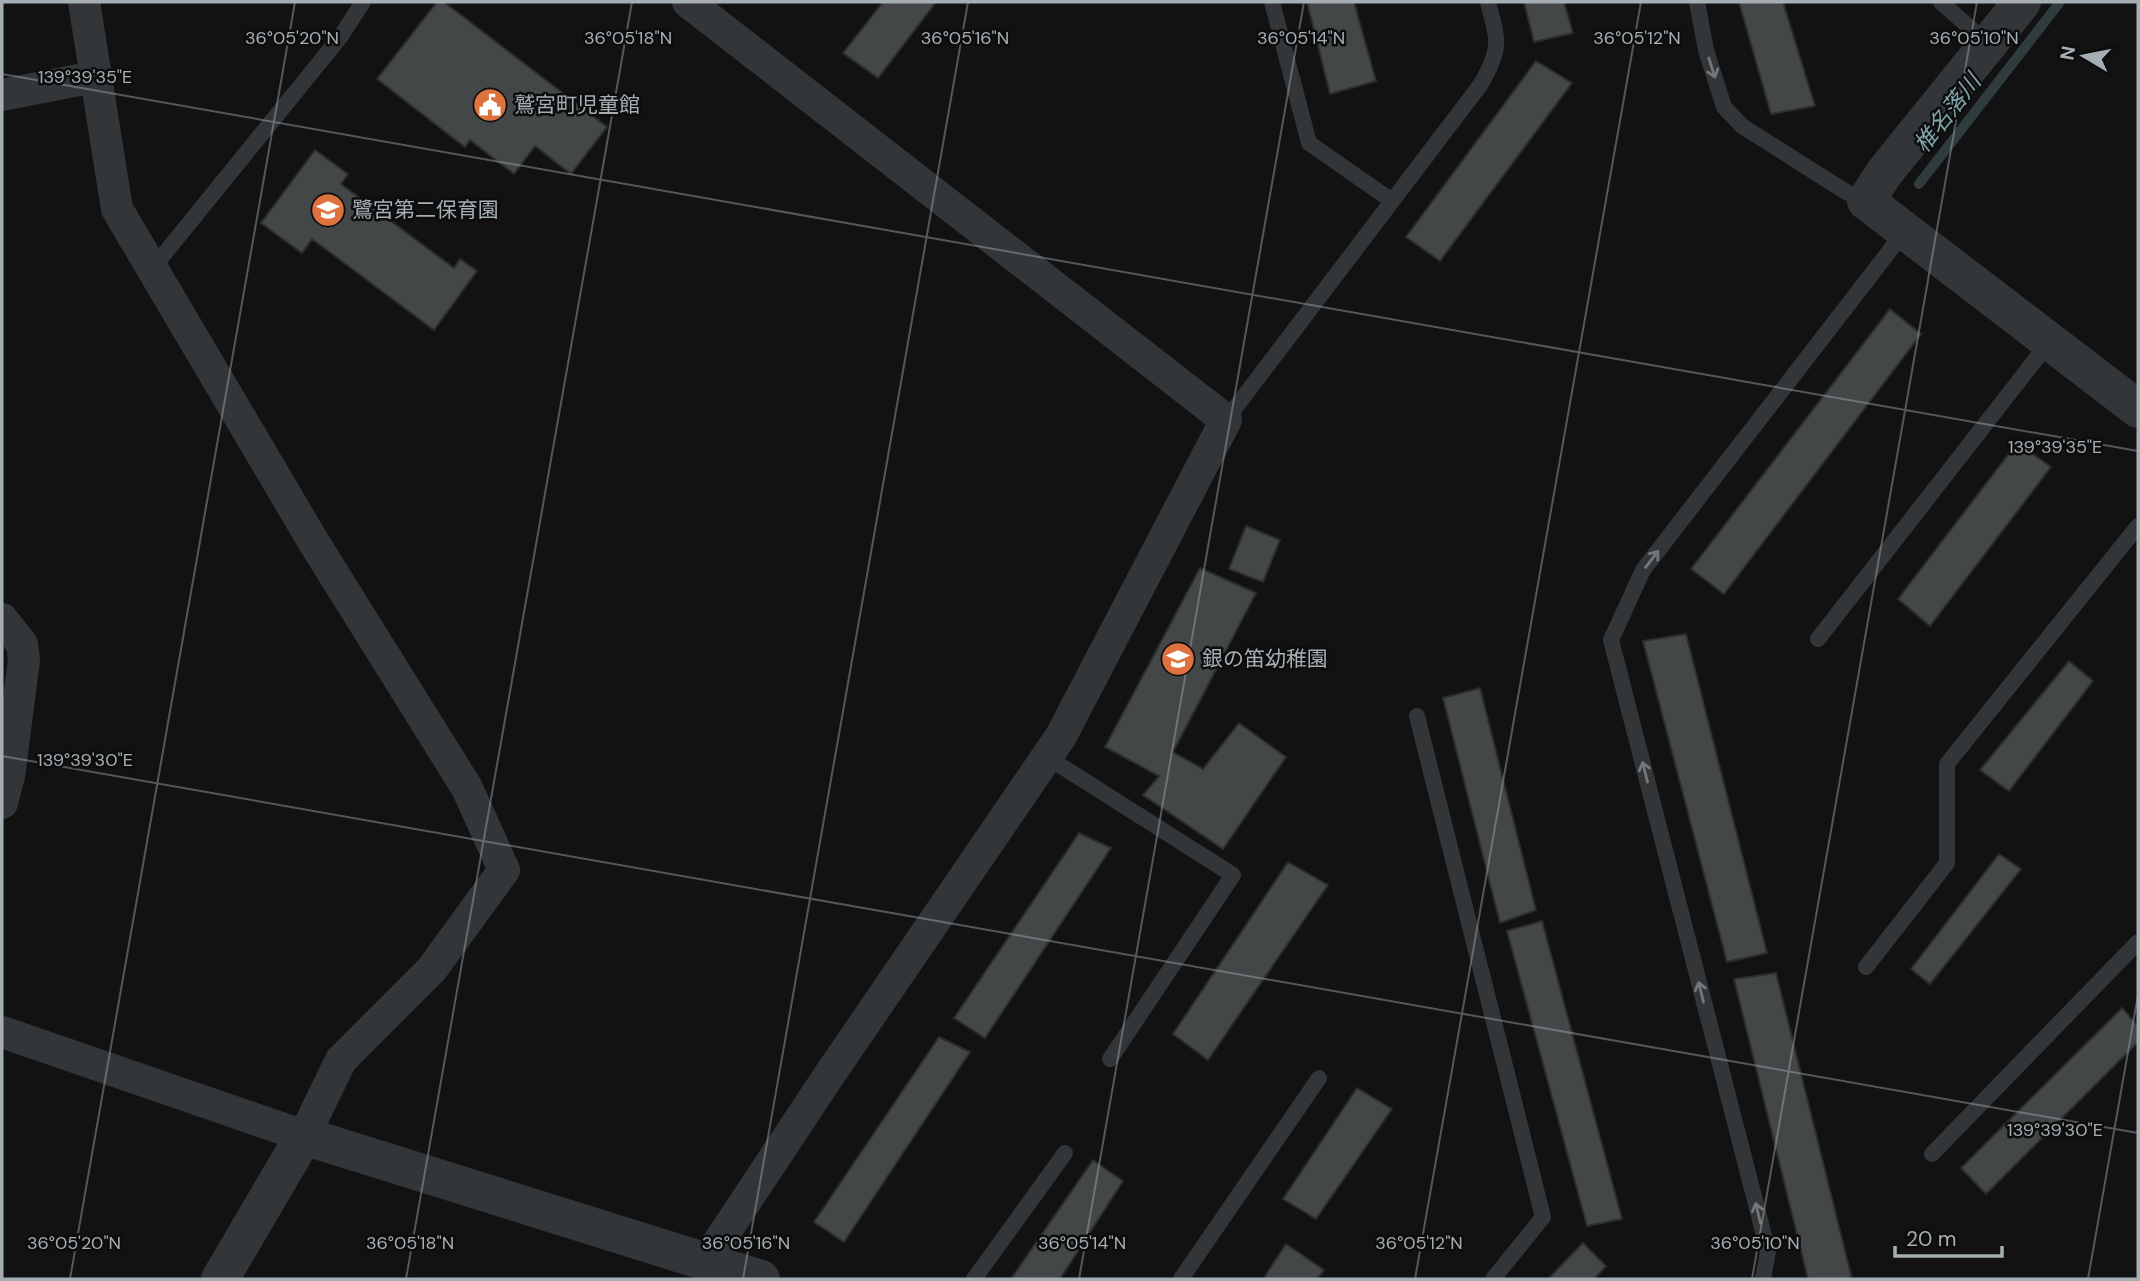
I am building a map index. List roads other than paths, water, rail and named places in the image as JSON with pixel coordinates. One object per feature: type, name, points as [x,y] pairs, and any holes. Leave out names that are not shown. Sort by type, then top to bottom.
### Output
[{"type":"street","points":[[84,2],[117,209],[313,541],[467,788],[504,870],[432,969],[341,1060],[304,1136],[220,1279]]},
{"type":"street","points":[[688,2],[1226,420],[1061,736],[830,1073],[706,1261]]},
{"type":"street","points":[[2022,2],[1884,173],[1866,201],[2138,409]]},
{"type":"street","points":[[2,95],[94,77]]},
{"type":"street","points":[[2,619],[22,644],[24,660],[9,776],[2,803]]},
{"type":"street","points":[[2,1032],[304,1136],[761,1279]]},
{"type":"lane","points":[[152,269],[341,36],[363,2]]},
{"type":"lane","points":[[1272,2],[1309,143],[1392,201]]},
{"type":"lane","points":[[1226,420],[1481,84],[1494,61],[1498,42],[1488,2]]},
{"type":"lane","points":[[1697,2],[1706,50],[1724,107],[1742,126],[1846,192],[1866,201]]},
{"type":"lane","points":[[1941,2],[1989,44]]},
{"type":"lane","points":[[1763,1279],[1768,1251],[1611,640],[1643,570],[1905,231]]},
{"type":"lane","points":[[1818,639],[2050,341]]},
{"type":"lane","points":[[1866,967],[1947,863],[1947,764],[2132,548],[2138,526]]},
{"type":"lane","points":[[1417,716],[1543,1217],[1493,1279]]},
{"type":"lane","points":[[1047,757],[1233,875],[1110,1059]]},
{"type":"lane","points":[[1932,1154],[2138,942]]},
{"type":"lane","points":[[1181,1279],[1319,1078]]},
{"type":"lane","points":[[974,1279],[1065,1153]]},
{"type":"waterway","name":"椎名落川","points":[[1919,184],[2060,2]]},
{"type":"place","name":"鷲宮町児童館","points":[[490,105]]},
{"type":"place","name":"鷺宮第二保育園","points":[[328,210]]},
{"type":"place","name":"銀の笛幼稚園","points":[[1178,659]]}]
